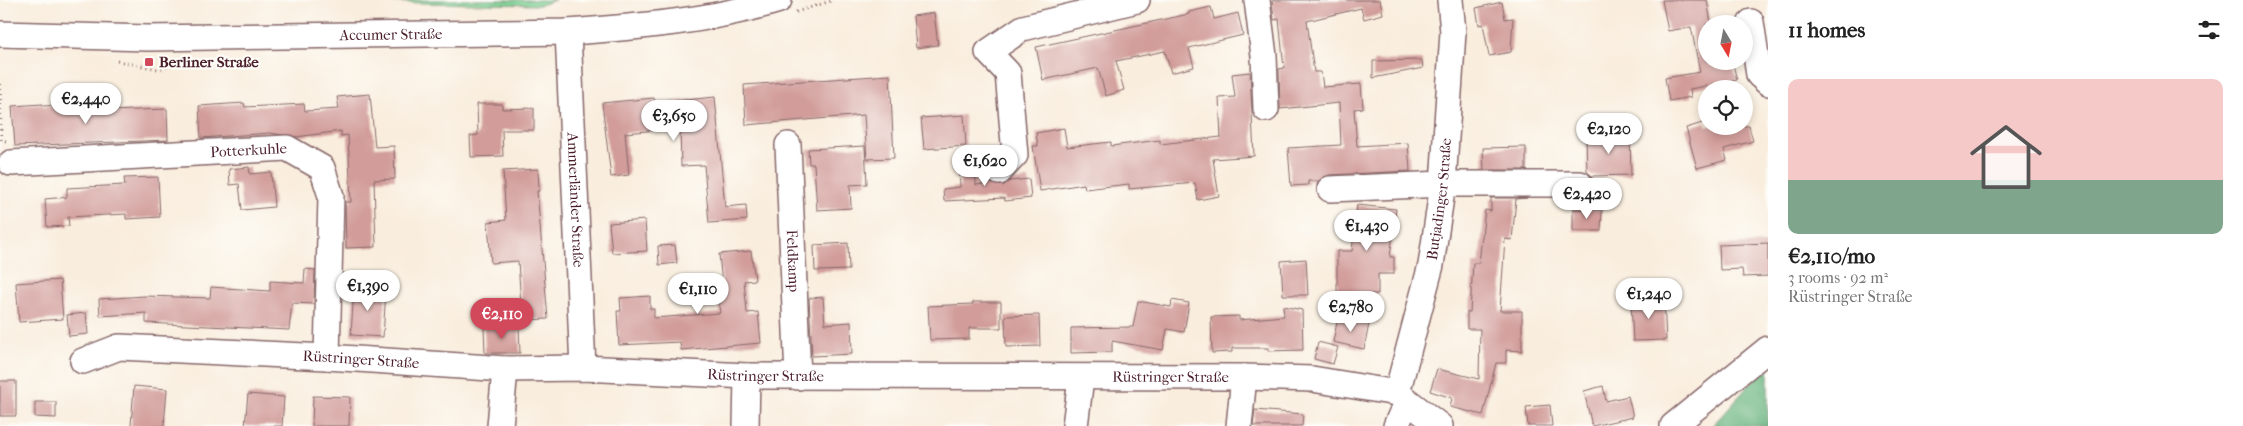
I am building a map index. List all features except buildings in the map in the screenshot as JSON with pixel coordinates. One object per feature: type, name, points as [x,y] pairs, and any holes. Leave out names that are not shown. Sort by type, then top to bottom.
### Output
[{"type":"street","name":"Accumer Straße","points":[[0,34],[148,38],[568,32],[691,20],[779,0]]},
{"type":"street","points":[[998,172],[1015,155],[1008,73],[988,52],[1023,28],[1137,0]]},
{"type":"street","points":[[1257,0],[1264,56],[1266,110]]},
{"type":"street","name":"Butjadinger Straße","points":[[1396,426],[1431,265],[1443,184],[1453,32],[1450,0]]},
{"type":"street","points":[[1753,31],[1764,79]]},
{"type":"street","name":"Ammerländer Straße","points":[[568,32],[582,368]]},
{"type":"street","name":"Feldkamp","points":[[788,145],[798,376]]},
{"type":"street","name":"Potterkuhle","points":[[11,163],[288,148],[322,168],[331,196],[327,357]]},
{"type":"street","points":[[1330,190],[1443,184],[1580,184]]},
{"type":"street","name":"Rüstringer Straße","points":[[83,361],[119,347],[327,357],[505,369],[582,368],[747,376],[1081,378],[1244,376],[1312,379],[1401,398],[1440,426]]},
{"type":"street","points":[[1672,426],[1768,349]]},
{"type":"street","points":[[500,426],[505,369]]},
{"type":"street","points":[[746,426],[747,376]]},
{"type":"street","points":[[1239,426],[1244,376]]},
{"type":"street","points":[[1075,426],[1081,378]]},
{"type":"path","points":[[0,84],[1,140],[7,141],[11,163]]},
{"type":"green space","points":[[366,0],[555,0],[540,5],[367,2]]},
{"type":"green space","points":[[1768,364],[1768,426],[1712,426]]},
{"type":"place","name":"Berliner Straße","points":[[149,62]]}]
